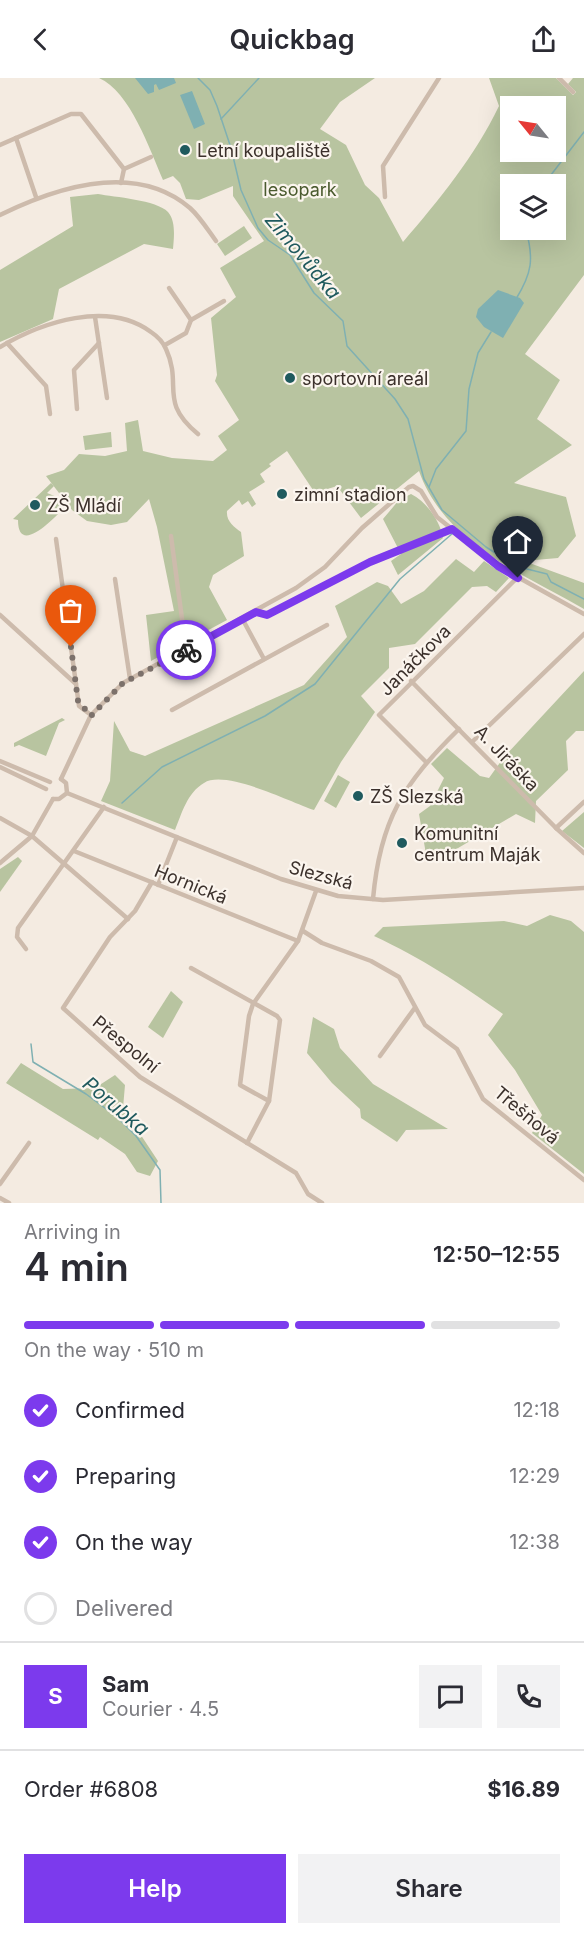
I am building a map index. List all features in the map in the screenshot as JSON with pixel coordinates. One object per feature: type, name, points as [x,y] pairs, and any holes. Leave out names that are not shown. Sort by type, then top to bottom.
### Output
[{"type":"street","points":[[385,196],[383,166],[439,78]]},
{"type":"street","points":[[559,78],[573,92]]},
{"type":"street","points":[[0,145],[71,114],[81,114],[124,169]]},
{"type":"street","points":[[16,138],[36,197]]},
{"type":"street","points":[[124,169],[151,157]]},
{"type":"street","points":[[121,183],[124,169]]},
{"type":"street","points":[[0,215],[36,197],[61,189],[121,183],[157,189],[182,202],[195,213],[216,241]]},
{"type":"street","points":[[169,288],[191,320]]},
{"type":"street","points":[[165,345],[186,333],[191,320],[224,301]]},
{"type":"street","points":[[95,317],[107,398]]},
{"type":"street","points":[[0,347],[46,326],[95,317],[120,317],[134,321],[165,345],[171,360],[175,410],[198,434]]},
{"type":"street","points":[[7,343],[46,386],[50,414]]},
{"type":"street","points":[[77,409],[74,370],[99,343]]},
{"type":"street","points":[[0,761],[50,782],[61,779],[91,716],[112,693],[130,679],[243,620],[296,588],[325,567],[362,528],[409,487],[413,486],[421,491],[437,517],[498,566],[584,614]]},
{"type":"street","points":[[256,612],[267,615],[370,562],[452,529]]},
{"type":"street","points":[[171,536],[186,649]]},
{"type":"street","points":[[56,539],[79,705],[91,716]]},
{"type":"street","name":"Janáčkova","points":[[426,762],[379,715],[518,578]]},
{"type":"street","points":[[115,579],[130,679]]},
{"type":"street","points":[[0,615],[76,684]]},
{"type":"street","points":[[243,620],[264,659]]},
{"type":"street","points":[[172,710],[327,625]]},
{"type":"street","points":[[472,742],[584,634]]},
{"type":"street","name":"A. Jiráska","points":[[411,681],[556,828],[584,853]]},
{"type":"street","points":[[373,899],[376,870],[385,831],[397,802],[426,762],[459,729]]},
{"type":"street","points":[[0,767],[46,789],[52,799]]},
{"type":"street","points":[[52,799],[62,798],[67,793],[66,783],[61,779]]},
{"type":"street","points":[[46,789],[50,782]]},
{"type":"street","name":"Slezská","points":[[67,793],[316,891],[373,899],[584,888]]},
{"type":"street","points":[[0,863],[32,836],[52,799]]},
{"type":"street","points":[[556,828],[584,802]]},
{"type":"street","points":[[26,949],[17,937],[18,928],[104,807]]},
{"type":"street","points":[[0,818],[32,836],[128,919]]},
{"type":"street","name":"Přespolní","points":[[177,837],[155,884],[128,919],[110,937],[63,1008],[140,1077],[296,1173],[308,1194],[322,1203]]},
{"type":"street","name":"Hornická","points":[[74,851],[298,941]]},
{"type":"street","points":[[269,1101],[240,1085],[249,1016],[253,1004],[298,941],[316,891]]},
{"type":"street","name":"Třešňová","points":[[303,931],[322,943],[387,969],[399,977],[414,1009],[425,1025],[457,1049],[483,1099],[584,1180]]},
{"type":"street","points":[[191,968],[277,1016],[280,1020],[269,1101],[247,1143]]},
{"type":"street","points":[[380,1056],[414,1009]]},
{"type":"street","points":[[0,1184],[29,1143]]},
{"type":"street","points":[[0,1198],[9,1203]]},
{"type":"green space","name":"lesopark","points":[[99,78],[375,78],[340,102],[320,129],[346,145],[365,185],[379,198],[403,242],[456,177],[499,106],[489,78],[556,78],[573,95],[576,92],[568,84],[573,78],[584,78],[584,275],[525,354],[560,380],[537,419],[572,445],[514,483],[566,497],[576,536],[558,558],[524,561],[584,583],[584,609],[511,569],[466,537],[447,518],[431,496],[419,471],[361,518],[337,486],[315,493],[287,451],[260,474],[265,482],[249,492],[256,504],[252,507],[248,501],[242,505],[239,500],[227,511],[229,521],[241,532],[244,556],[213,575],[209,587],[227,620],[151,661],[146,615],[174,611],[149,499],[127,522],[111,525],[87,521],[72,510],[46,476],[64,470],[79,454],[105,456],[127,451],[125,423],[138,420],[143,451],[172,458],[213,461],[227,450],[218,436],[239,420],[215,381],[217,375],[211,318],[236,297],[220,268],[264,241],[233,196],[233,186],[199,200],[186,199],[180,183],[173,176],[163,180],[138,123],[120,95]]},
{"type":"green space","points":[[98,194],[145,202],[168,212],[174,230],[173,249],[144,244],[59,289],[53,319],[0,342],[0,270],[73,226],[70,197]]},
{"type":"green space","points":[[244,226],[252,238],[225,256],[217,244]]},
{"type":"green space","points":[[111,432],[112,447],[85,450],[83,436]]},
{"type":"green space","points":[[51,483],[54,486],[47,493],[57,497],[61,508],[66,506],[39,531],[31,535],[24,535],[20,531],[18,520],[13,519]]},
{"type":"green space","points":[[411,494],[417,497],[432,513],[443,538],[398,575],[391,561],[401,554],[383,519],[399,500]]},
{"type":"green space","points":[[456,559],[474,572],[484,561],[509,578],[496,592],[487,586],[472,587],[415,644],[389,648],[389,668],[361,696],[375,712],[341,762],[314,810],[258,788],[227,780],[214,780],[198,787],[186,804],[175,830],[101,801],[110,781],[114,721],[130,751],[145,756],[304,685],[347,637],[335,606],[377,582],[388,586],[401,604],[424,591]]},
{"type":"green space","points":[[584,671],[584,731],[576,731],[566,741],[568,770],[536,801],[535,823],[516,814],[453,851],[426,854],[419,814],[430,806],[444,778],[431,764],[447,748],[480,776],[489,778],[504,757]]},
{"type":"green space","points":[[62,718],[65,720],[59,723],[46,756],[19,745],[14,747],[14,743]]},
{"type":"green space","points":[[338,775],[350,782],[336,808],[324,801]]},
{"type":"green space","points":[[584,812],[584,848],[562,831]]},
{"type":"green space","points":[[18,857],[22,861],[0,892],[0,869]]},
{"type":"green space","points":[[550,915],[571,921],[584,932],[584,1174],[532,1133],[542,1115],[515,1070],[488,1035],[503,1014],[440,972],[374,936],[383,927],[504,921],[527,926]]},
{"type":"green space","points":[[171,991],[183,1002],[163,1038],[148,1027]]},
{"type":"green space","points":[[313,1017],[334,1029],[340,1048],[373,1084],[448,1129],[406,1130],[397,1142],[361,1118],[360,1109],[332,1083],[307,1053]]},
{"type":"green space","points":[[21,1063],[63,1089],[95,1088],[115,1075],[125,1085],[123,1108],[158,1161],[150,1176],[137,1172],[125,1154],[100,1137],[98,1140],[6,1083]]},
{"type":"water","points":[[135,78],[174,78],[176,83],[159,90],[156,84],[154,92],[148,94]]},
{"type":"water","points":[[192,91],[205,124],[194,129],[180,95]]},
{"type":"water","points":[[498,290],[520,298],[524,303],[503,338],[484,327],[476,317],[478,309]]},
{"type":"waterway","name":"Zimovůdka","points":[[198,78],[210,90],[217,106],[231,148],[241,190],[258,228],[268,240],[290,255],[314,293],[343,321],[347,346],[395,399],[408,419],[424,479],[442,510],[486,547],[515,566],[547,574],[551,582],[584,599]]},
{"type":"waterway","points":[[221,119],[259,78]]},
{"type":"waterway","points":[[552,174],[584,132]]},
{"type":"waterway","points":[[516,299],[530,266],[528,240]]},
{"type":"waterway","points":[[429,487],[436,469],[466,431],[469,389],[478,353],[491,332]]},
{"type":"waterway","points":[[122,803],[162,767],[265,716],[315,684],[400,579],[453,533]]},
{"type":"waterway","name":"Porubka","points":[[31,1044],[33,1062],[86,1094],[117,1117],[136,1136],[160,1170],[161,1203]]},
{"type":"way so far","points":[[71,647],[79,705],[91,716],[123,683],[186,650]]},
{"type":"place","name":"Letní koupaliště","points":[[185,150]]},
{"type":"place","name":"sportovní areál","points":[[290,378]]},
{"type":"place","name":"zimní stadion","points":[[282,494]]},
{"type":"place","name":"ZŠ Mládí","points":[[35,505]]},
{"type":"place","name":"ZŠ Slezská","points":[[358,796]]},
{"type":"place","name":"Komunitní centrum Maják","points":[[402,843]]},
{"type":"route","points":[[186,650],[256,612],[260,615],[267,615],[370,562],[452,529],[498,566],[518,578]]}]
